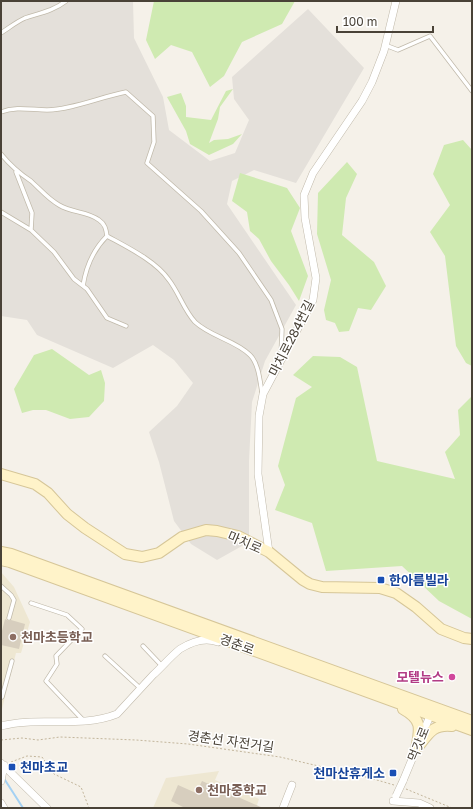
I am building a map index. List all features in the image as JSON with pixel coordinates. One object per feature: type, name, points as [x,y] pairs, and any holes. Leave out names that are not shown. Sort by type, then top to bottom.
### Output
[{"type":"street","name":"마치로284번길","points":[[269,552],[258,474],[259,416],[263,394],[313,300],[316,278],[305,218],[304,195],[313,172],[362,101],[372,82],[385,45],[396,1]]},
{"type":"street","name":"마치로","points":[[1,474],[35,484],[48,493],[67,514],[85,528],[125,554],[142,557],[159,553],[182,537],[206,530],[238,536],[269,552],[310,584],[322,587],[369,587],[388,590],[404,598],[441,629],[464,638],[472,639]]},
{"type":"street","name":"경춘로","points":[[1,552],[18,556],[469,726]]},
{"type":"street","name":"경춘로","points":[[1,560],[382,698],[432,711]]},
{"type":"street","points":[[1,726],[20,723],[68,723],[108,718],[117,714],[180,649],[203,640],[213,640],[280,660]]},
{"type":"street","points":[[382,698],[416,719],[420,730],[416,749]]},
{"type":"street","name":"먹갓로","points":[[393,802],[432,711]]},
{"type":"street","points":[[416,749],[434,728],[440,726],[469,726]]},
{"type":"street","points":[[1,781],[2,764]]},
{"type":"street","points":[[2,764],[47,808]]},
{"type":"street","points":[[283,808],[292,785]]},
{"type":"street","points":[[393,802],[419,803],[430,808]]},
{"type":"street","points":[[1,803],[4,808]]},
{"type":"lane","points":[[1,33],[25,18],[44,13],[60,6],[66,1]]},
{"type":"lane","points":[[385,45],[398,50],[430,36],[472,91]]},
{"type":"lane","points":[[1,112],[6,110],[48,110],[126,92],[153,116],[154,142],[147,163],[201,211],[239,253],[271,300],[282,330],[281,360]]},
{"type":"lane","points":[[1,154],[16,171],[31,181],[59,206],[92,215],[101,221],[106,227],[107,236],[92,254],[85,274],[84,286]]},
{"type":"lane","points":[[16,171],[20,185],[32,213],[31,230]]},
{"type":"lane","points":[[1,212],[31,230],[54,252],[74,279],[84,286],[107,318],[126,326]]},
{"type":"lane","points":[[107,236],[158,267],[169,280],[194,321],[206,331],[239,347],[251,356],[255,364],[263,394]]},
{"type":"lane","points":[[1,586],[14,600],[9,618]]},
{"type":"lane","points":[[31,603],[67,615],[82,629],[56,656],[57,664],[46,681],[83,720]]},
{"type":"lane","points":[[142,646],[162,666]]},
{"type":"lane","points":[[105,656],[141,689]]},
{"type":"lane","points":[[1,696],[2,697],[12,661]]},
{"type":"path","name":"경춘선 자전거길","points":[[1,740],[22,738],[38,740],[60,737],[182,744],[280,757],[370,778],[393,785]]},
{"type":"path","points":[[2,764],[27,756],[42,757],[54,774],[81,787],[88,808]]},
{"type":"path","points":[[402,784],[452,808]]},
{"type":"shaded area","points":[[1,1],[133,1],[134,38],[163,97],[169,130],[210,161],[235,153],[249,120],[234,99],[232,77],[308,9],[364,68],[296,183],[254,170],[232,181],[227,204],[296,305],[265,361],[252,402],[249,461],[249,542],[217,560],[191,544],[174,521],[159,462],[149,432],[177,406],[193,383],[174,360],[153,345],[113,368],[37,335],[27,320],[1,316]]},
{"type":"shaded area","name":"천마초등학교","points":[[1,572],[14,587],[30,622],[21,653],[16,653],[1,713]]},
{"type":"shaded area","name":"천마중학교","points":[[219,771],[215,780],[259,799],[256,808],[153,808],[166,778]]},
{"type":"green space","points":[[154,1],[295,1],[282,24],[242,42],[224,76],[210,87],[192,52],[171,45],[155,59],[146,40]]},
{"type":"green space","points":[[233,89],[220,107],[218,119],[209,143],[214,140],[228,139],[242,134],[233,144],[209,155],[190,144],[186,131],[167,97],[181,93],[186,106],[186,117],[211,120],[226,91]]},
{"type":"green space","points":[[463,140],[472,150],[472,366],[466,363],[456,346],[445,256],[430,232],[450,205],[433,174],[444,145]]},
{"type":"green space","points":[[347,162],[357,174],[346,198],[342,235],[374,262],[386,286],[371,310],[358,308],[349,331],[339,332],[335,323],[326,320],[324,310],[331,280],[317,234],[318,193]]},
{"type":"green space","points":[[240,173],[287,188],[300,208],[291,231],[308,276],[299,301],[271,261],[259,239],[250,231],[247,212],[232,201]]},
{"type":"green space","points":[[52,349],[89,375],[101,370],[105,383],[104,401],[89,417],[70,419],[46,410],[33,410],[22,413],[14,389],[34,355]]},
{"type":"green space","points":[[313,356],[340,357],[357,367],[377,461],[455,479],[445,452],[460,435],[458,410],[472,396],[472,619],[439,601],[402,566],[326,571],[312,523],[275,510],[285,485],[278,466],[296,398],[312,387],[293,375]]},
{"type":"building","points":[[5,619],[25,624],[19,649],[1,645],[1,635]]},
{"type":"building","points":[[202,781],[263,808],[182,808],[183,807],[171,801],[178,785],[196,793]]},
{"type":"waterway","points":[[5,780],[23,808]]},
{"type":"place","name":"한아름빌라","points":[[381,580]]},
{"type":"place","name":"천마초등학교","points":[[13,637]]},
{"type":"place","name":"모텔뉴스","points":[[452,677]]},
{"type":"place","name":"천마초교","points":[[12,767]]},
{"type":"place","name":"천마산휴게소","points":[[393,773]]},
{"type":"place","name":"천마중학교","points":[[199,790]]}]
